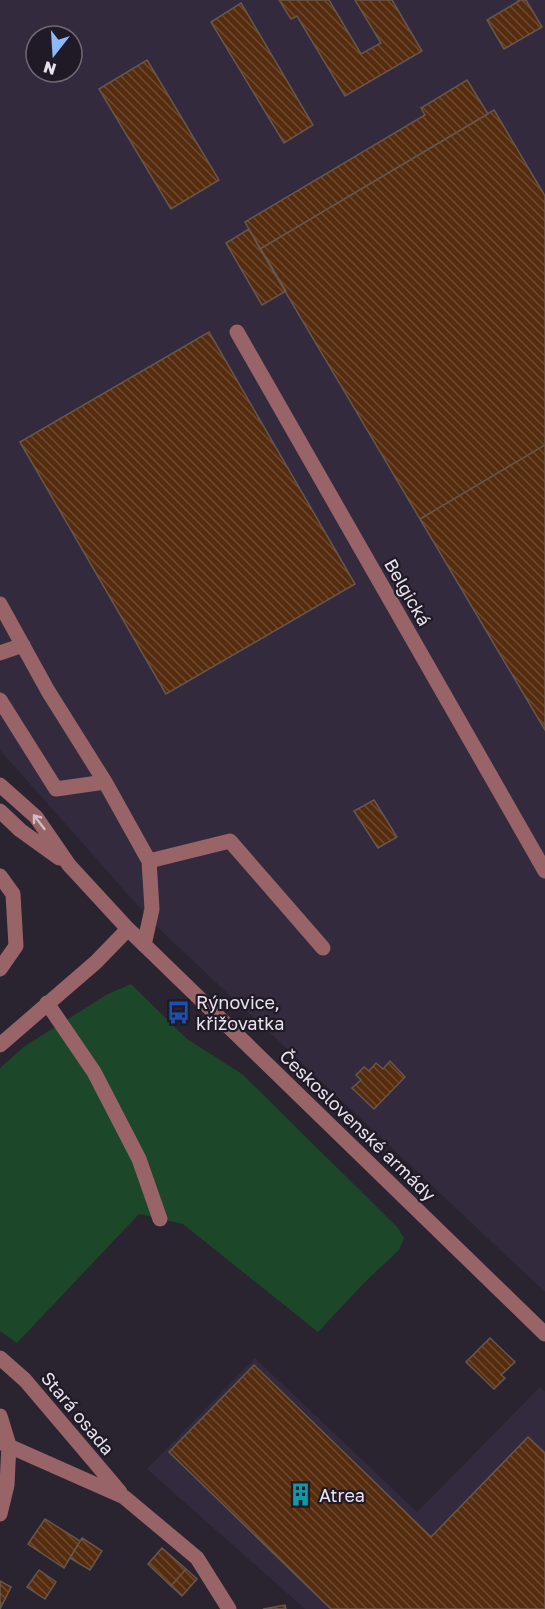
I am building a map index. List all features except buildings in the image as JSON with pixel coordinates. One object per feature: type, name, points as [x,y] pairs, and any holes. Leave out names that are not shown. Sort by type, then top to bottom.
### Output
[{"type":"street","name":"Belgická","points":[[237,332],[545,872]]},
{"type":"street","points":[[0,604],[48,691],[105,782],[149,861],[152,909],[144,945]]},
{"type":"street","points":[[0,653],[23,645]]},
{"type":"street","points":[[0,700],[56,789],[105,782]]},
{"type":"street","name":"Československé armády","points":[[0,785],[36,817],[69,865],[128,929],[545,1334]]},
{"type":"street","name":"Československé armády","points":[[0,811],[20,830],[69,865]]},
{"type":"street","points":[[149,861],[230,841],[323,948]]},
{"type":"street","points":[[0,876],[13,894],[16,946],[0,969]]},
{"type":"street","points":[[0,1045],[96,962],[128,929]]},
{"type":"street","points":[[47,1004],[99,1082],[139,1159],[160,1218]]},
{"type":"street","name":"Stará osada","points":[[0,1358],[25,1380],[124,1497],[197,1558],[229,1609]]},
{"type":"street","points":[[0,1416],[7,1485],[0,1514]]},
{"type":"street","name":"Stará osada","points":[[4,1444],[124,1497]]},
{"type":"shaded area","points":[[0,0],[545,0],[545,1292],[154,924],[0,750]]},
{"type":"shaded area","name":"Atrea","points":[[255,1358],[417,1512],[540,1387],[545,1392],[545,1609],[305,1609],[147,1469]]},
{"type":"green space","points":[[131,984],[187,1039],[242,1074],[397,1227],[404,1238],[399,1250],[318,1332],[183,1224],[139,1214],[17,1343],[29,1352],[0,1331],[0,1068],[25,1046],[106,995]]},
{"type":"place","name":"Rýnovice, křižovatka","points":[[178,1012]]},
{"type":"place","name":"Atrea","points":[[301,1495]]}]
